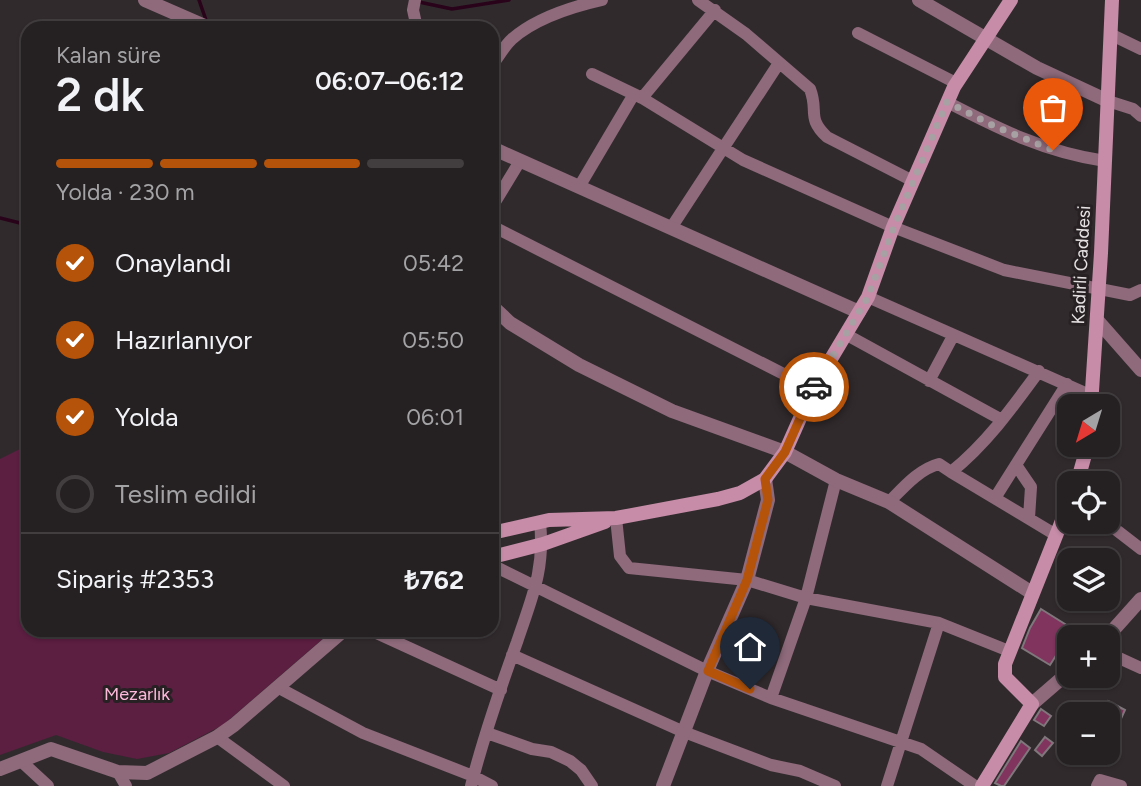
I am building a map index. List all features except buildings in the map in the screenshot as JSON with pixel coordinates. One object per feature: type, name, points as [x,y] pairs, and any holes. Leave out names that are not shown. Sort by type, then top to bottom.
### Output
[{"type":"main road","points":[[499,555],[542,544],[616,518],[740,493],[765,479],[785,452],[813,389],[868,297],[894,227],[956,83],[1011,0]]},
{"type":"main road","name":"Kadirli Caddesi","points":[[1092,394],[1112,0]]},
{"type":"main road","points":[[499,531],[540,522],[616,518]]},
{"type":"main road","points":[[982,786],[1032,705],[1005,677],[1004,664],[1056,536]]},
{"type":"street","points":[[145,0],[190,21]]},
{"type":"street","points":[[499,56],[511,40],[536,24],[567,9],[602,0]]},
{"type":"street","points":[[698,0],[715,10],[810,89],[814,100],[815,125],[827,137],[913,181]]},
{"type":"street","points":[[919,0],[1037,68],[1108,102],[1133,109],[1141,116]]},
{"type":"street","points":[[579,187],[638,96],[715,10]]},
{"type":"street","points":[[858,33],[956,83]]},
{"type":"street","points":[[1112,35],[1141,49]]},
{"type":"street","points":[[671,228],[779,63]]},
{"type":"street","points":[[592,74],[638,96],[743,160],[894,227],[1004,270],[1129,295],[1141,290]]},
{"type":"street","points":[[947,102],[1036,145],[1070,156],[1105,161]]},
{"type":"street","points":[[499,151],[859,312]]},
{"type":"street","points":[[499,196],[520,161]]},
{"type":"street","points":[[499,230],[813,389]]},
{"type":"street","points":[[868,297],[1039,371],[1081,394]]},
{"type":"street","points":[[499,313],[510,323],[579,365],[673,411],[785,452],[836,480],[889,502],[1032,593]]},
{"type":"street","points":[[1097,320],[1141,370]]},
{"type":"street","points":[[847,335],[1002,420]]},
{"type":"street","points":[[929,381],[953,336]]},
{"type":"street","points":[[951,472],[973,455],[1039,371]]},
{"type":"street","points":[[995,498],[1067,384]]},
{"type":"street","points":[[889,502],[930,466],[939,464],[1056,536]]},
{"type":"street","points":[[1016,465],[1031,487],[1029,519]]},
{"type":"street","points":[[663,786],[747,580],[768,500],[765,479]]},
{"type":"street","points":[[771,698],[806,598],[836,480]]},
{"type":"street","points":[[616,518],[620,556],[629,568],[747,580],[806,598],[939,623],[1009,651]]},
{"type":"street","points":[[472,781],[512,655],[537,588],[542,544],[540,522]]},
{"type":"street","points":[[1120,533],[1141,549]]},
{"type":"street","points":[[499,569],[708,671],[771,698],[921,749],[975,786]]},
{"type":"street","points":[[1118,625],[1141,599]]},
{"type":"street","points":[[887,786],[939,623]]},
{"type":"street","points":[[0,769],[51,750],[118,772],[147,773],[217,737],[279,688],[336,637]]},
{"type":"street","points":[[385,637],[501,690]]},
{"type":"street","points":[[512,655],[684,732],[771,765],[800,771],[835,786]]},
{"type":"street","points":[[1120,658],[1141,668]]},
{"type":"street","points":[[1032,705],[1057,683]]},
{"type":"street","points":[[279,688],[363,733],[472,781],[492,786]]},
{"type":"street","points":[[487,733],[532,749],[551,752],[570,761],[581,770],[592,786]]},
{"type":"street","points":[[217,737],[284,786]]},
{"type":"street","points":[[21,761],[48,786]]},
{"type":"street","points":[[118,772],[126,786]]},
{"type":"street","points":[[1097,786],[1100,780],[1121,786]]},
{"type":"green space","name":"Mezarlık","points":[[21,448],[21,637],[325,637],[223,725],[169,753],[137,759],[103,752],[56,735],[0,755],[0,459]]},
{"type":"waterway","points":[[199,0],[206,21]]},
{"type":"waterway","points":[[419,2],[452,9],[509,0]]},
{"type":"waterway","points":[[0,218],[21,223]]},
{"type":"way so far","points":[[814,387],[868,297],[894,227],[947,102],[994,126],[1053,150]]},
{"type":"route","points":[[750,689],[708,671],[747,580],[768,500],[765,479],[785,452],[814,387]]}]
